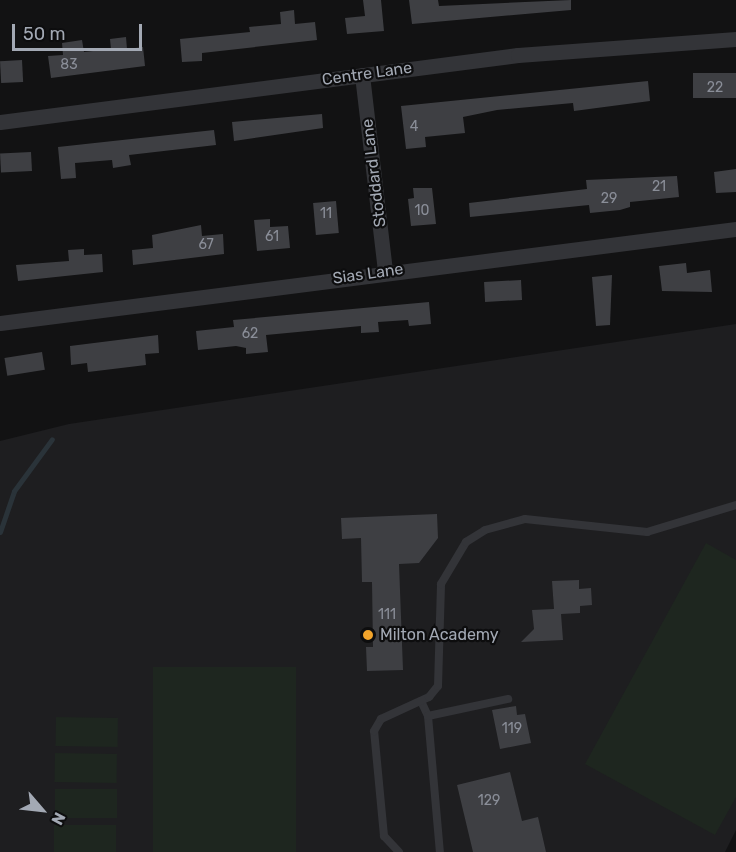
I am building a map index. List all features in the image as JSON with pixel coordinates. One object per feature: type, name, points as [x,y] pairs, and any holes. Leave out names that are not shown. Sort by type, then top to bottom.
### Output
[{"type":"street","name":"Centre Lane","points":[[0,122],[518,55],[736,39]]},
{"type":"street","name":"Stoddard Lane","points":[[362,75],[385,272]]},
{"type":"street","name":"Sias Lane","points":[[0,323],[385,272],[736,229]]},
{"type":"lane","points":[[399,852],[384,836],[374,731],[381,719],[435,692],[440,679],[441,584],[452,560],[474,536],[525,519],[609,531],[657,531],[736,505]]},
{"type":"lane","points":[[428,716],[508,699]]},
{"type":"lane","points":[[421,701],[428,716],[440,852]]},
{"type":"shaded area","name":"Milton Academy","points":[[736,324],[736,830],[725,852],[0,852],[0,441],[69,424]]},
{"type":"shaded area","points":[[706,543],[736,560],[736,797],[715,835],[585,764]]},
{"type":"shaded area","points":[[153,667],[296,667],[296,852],[153,852]]},
{"type":"shaded area","points":[[56,717],[118,718],[117,747],[55,746]]},
{"type":"shaded area","points":[[55,753],[117,754],[116,783],[54,782]]},
{"type":"shaded area","points":[[55,789],[117,789],[117,818],[55,818]]},
{"type":"shaded area","points":[[54,825],[116,825],[116,852],[54,852]]},
{"type":"building","points":[[363,0],[381,0],[384,31],[347,34],[345,18],[365,16]]},
{"type":"building","points":[[409,0],[438,0],[439,6],[571,0],[571,10],[412,24]]},
{"type":"building","points":[[294,10],[295,24],[315,22],[317,40],[202,53],[202,61],[182,62],[180,39],[250,32],[249,27],[281,24],[280,12]]},
{"type":"building","points":[[126,37],[127,49],[143,47],[145,66],[51,78],[48,56],[63,55],[62,43],[82,40],[84,52],[111,49],[110,39]]},
{"type":"building","points":[[22,60],[23,82],[1,83],[0,61]]},
{"type":"building","points":[[693,73],[736,73],[736,98],[693,98]]},
{"type":"building","points":[[648,81],[650,101],[574,111],[573,103],[497,110],[463,117],[465,133],[425,137],[426,147],[406,149],[401,106]]},
{"type":"building","points":[[322,114],[323,128],[234,141],[232,122]]},
{"type":"building","points":[[214,130],[216,145],[129,155],[131,165],[113,168],[112,160],[75,163],[76,178],[61,179],[58,147]]},
{"type":"building","points":[[31,152],[32,171],[1,173],[0,154]]},
{"type":"building","points":[[736,169],[736,192],[716,193],[714,172]]},
{"type":"building","points":[[677,176],[679,197],[630,202],[630,207],[620,210],[590,213],[589,205],[470,217],[469,203],[587,189],[586,180]]},
{"type":"building","points":[[413,188],[432,188],[436,224],[411,226],[408,199],[414,198]]},
{"type":"building","points":[[336,201],[339,233],[316,235],[313,203]]},
{"type":"building","points":[[270,219],[270,227],[288,226],[290,248],[257,251],[254,220]]},
{"type":"building","points":[[201,225],[202,236],[223,234],[224,254],[133,265],[132,250],[153,248],[152,235]]},
{"type":"building","points":[[84,249],[84,255],[102,254],[103,272],[18,281],[16,265],[69,261],[68,250]]},
{"type":"building","points":[[686,263],[687,273],[710,270],[712,292],[662,291],[659,266]]},
{"type":"building","points":[[612,275],[610,325],[596,326],[592,277]]},
{"type":"building","points":[[521,280],[522,300],[485,302],[484,282]]},
{"type":"building","points":[[429,302],[431,324],[409,326],[408,320],[378,322],[379,332],[361,333],[361,326],[266,335],[268,352],[246,354],[246,348],[236,346],[198,350],[196,331],[234,327],[233,320]]},
{"type":"building","points":[[158,335],[159,353],[145,354],[146,365],[88,372],[87,363],[71,365],[70,346]]},
{"type":"building","points":[[42,352],[45,370],[7,376],[4,358]]},
{"type":"building","points":[[437,514],[438,538],[419,563],[399,564],[403,670],[367,671],[366,647],[373,647],[372,582],[362,582],[361,538],[342,539],[341,518]]},
{"type":"building","points":[[579,580],[579,589],[591,588],[592,605],[580,606],[580,613],[561,614],[563,640],[521,642],[534,629],[532,610],[554,609],[552,581]]},
{"type":"building","points":[[516,706],[517,715],[525,714],[531,743],[500,749],[492,710]]},
{"type":"building","points":[[510,772],[522,821],[538,817],[546,852],[473,852],[457,785]]},
{"type":"waterway","points":[[0,532],[14,491],[52,439]]},
{"type":"place","name":"Milton Academy","points":[[368,635]]}]
